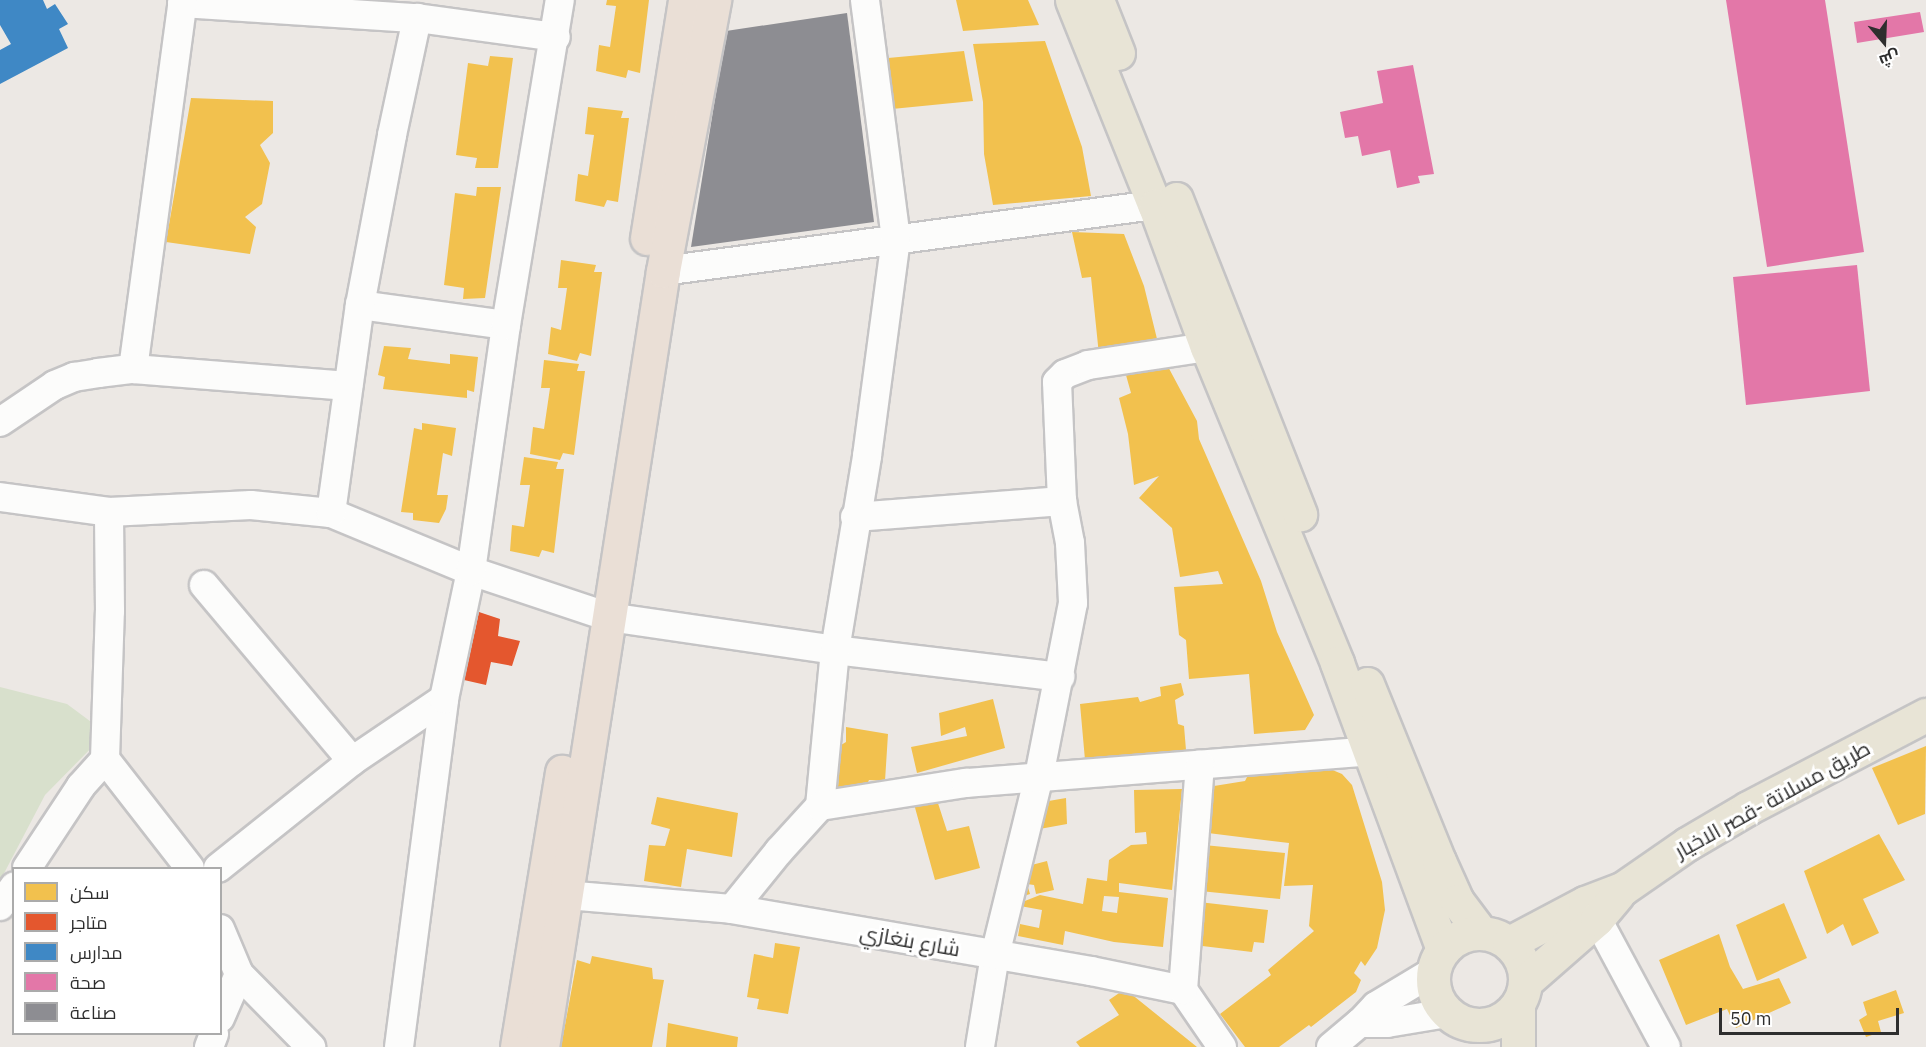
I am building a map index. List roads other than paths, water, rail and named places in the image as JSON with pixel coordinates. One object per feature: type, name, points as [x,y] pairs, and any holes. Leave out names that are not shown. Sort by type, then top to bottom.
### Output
[{"type":"highway","points":[[519,1046],[566,895],[598,614],[685,0]]},
{"type":"highway","points":[[519,1046],[714,0]]},
{"type":"main road","points":[[1072,0],[1108,61],[1347,660],[1369,751],[1438,960],[1437,999],[1461,1027],[1498,1021],[1509,1014],[1522,993],[1597,919],[1622,889]]},
{"type":"main road","points":[[1097,0],[1108,61]]},
{"type":"main road","points":[[1166,203],[1207,346],[1457,901],[1495,938],[1522,960],[1518,1047]]},
{"type":"main road","name":"طريق مسلاتة -قصر الاخيار","points":[[1622,889],[1687,844],[1748,808],[1926,715]]},
{"type":"main road","points":[[1438,960],[1460,937],[1495,938],[1622,889]]},
{"type":"street","points":[[399,1047],[444,699],[471,571],[506,325],[556,38],[560,0]]},
{"type":"street","points":[[732,909],[779,851],[820,807],[835,650],[855,517],[867,456],[896,239],[865,0]]},
{"type":"street","points":[[134,369],[182,2],[417,18],[556,38]]},
{"type":"street","points":[[331,513],[360,305],[417,18]]},
{"type":"street","points":[[663,271],[1166,203]]},
{"type":"street","points":[[360,305],[506,325]]},
{"type":"street","points":[[980,1047],[995,955],[1039,776],[1073,603],[1070,543],[1062,501],[1057,382],[1065,374],[1088,365],[1207,346]]},
{"type":"street","points":[[0,422],[55,385],[74,377],[134,369],[348,387]]},
{"type":"street","points":[[0,497],[109,512],[251,505],[331,513],[471,571],[598,614],[835,650],[1060,677]]},
{"type":"street","points":[[855,517],[1062,501]]},
{"type":"street","points":[[28,867],[81,786],[105,759],[110,611],[109,512]]},
{"type":"street","points":[[204,585],[352,761]]},
{"type":"street","points":[[219,867],[352,761],[444,699]]},
{"type":"street","points":[[820,807],[966,783],[1369,751]]},
{"type":"street","points":[[105,759],[189,867]]},
{"type":"street","points":[[1200,765],[1183,990],[1222,1047]]},
{"type":"street","points":[[0,906],[12,890]]},
{"type":"street","name":"شارع بنغازي","points":[[566,895],[732,909],[1091,971],[1183,990]]},
{"type":"street","points":[[1597,919],[1666,1047]]},
{"type":"street","points":[[222,934],[239,975],[311,1047]]},
{"type":"street","points":[[1331,1047],[1377,1006],[1438,960]]},
{"type":"street","points":[[222,1013],[239,975]]},
{"type":"street","points":[[1360,1023],[1461,1027]]}]
